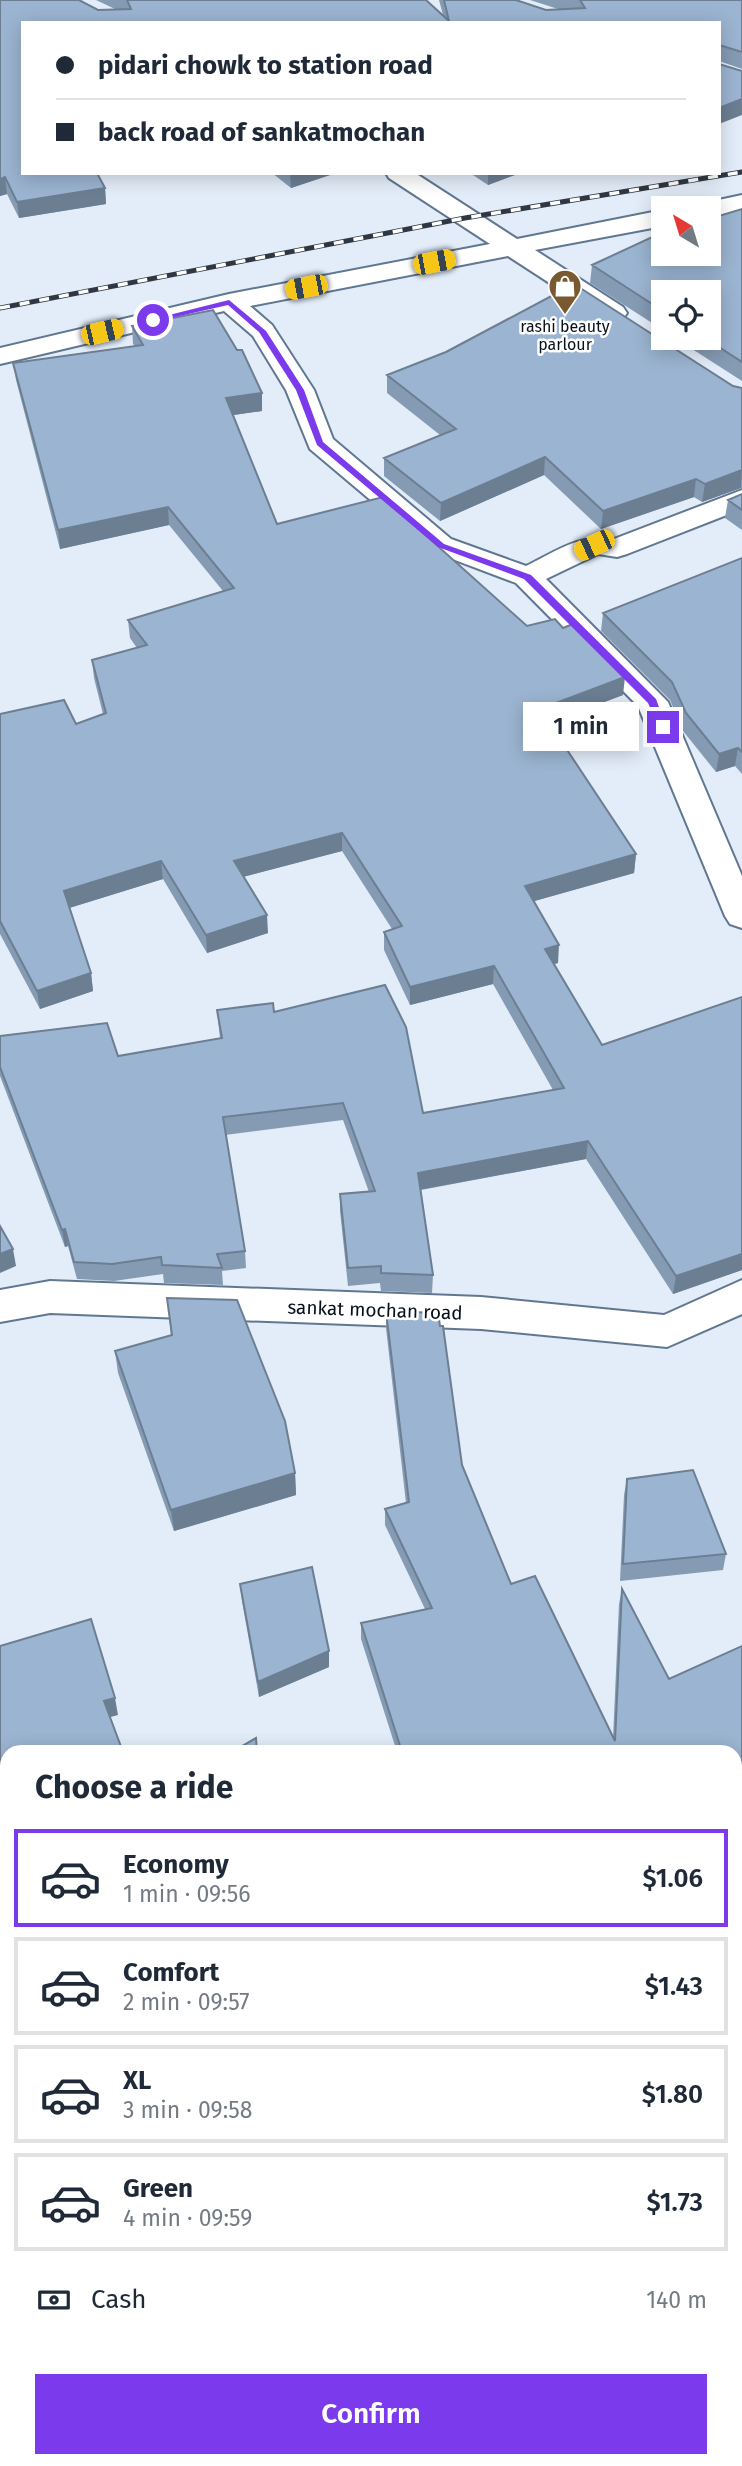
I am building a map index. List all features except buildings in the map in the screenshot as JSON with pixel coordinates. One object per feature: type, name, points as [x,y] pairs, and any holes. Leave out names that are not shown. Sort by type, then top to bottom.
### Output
[{"type":"street","points":[[401,175],[637,327]]},
{"type":"street","points":[[721,207],[742,203]]},
{"type":"street","points":[[0,356],[229,302],[651,220]]},
{"type":"street","points":[[229,302],[262,331],[300,390],[320,443],[441,545],[527,577],[652,702],[742,916]]},
{"type":"street","points":[[527,577],[594,545],[617,548],[742,499]]},
{"type":"street","name":"sankat mochan road","points":[[0,1306],[50,1297],[481,1313],[667,1331],[742,1296]]},
{"type":"railway","points":[[0,308],[465,218],[742,172]]},
{"type":"place","name":"rashi beauty parlour","points":[[565,316]]},
{"type":"route","points":[[153,320],[229,302],[262,331],[300,390],[320,443],[441,545],[527,577],[652,702],[663,727]]}]
